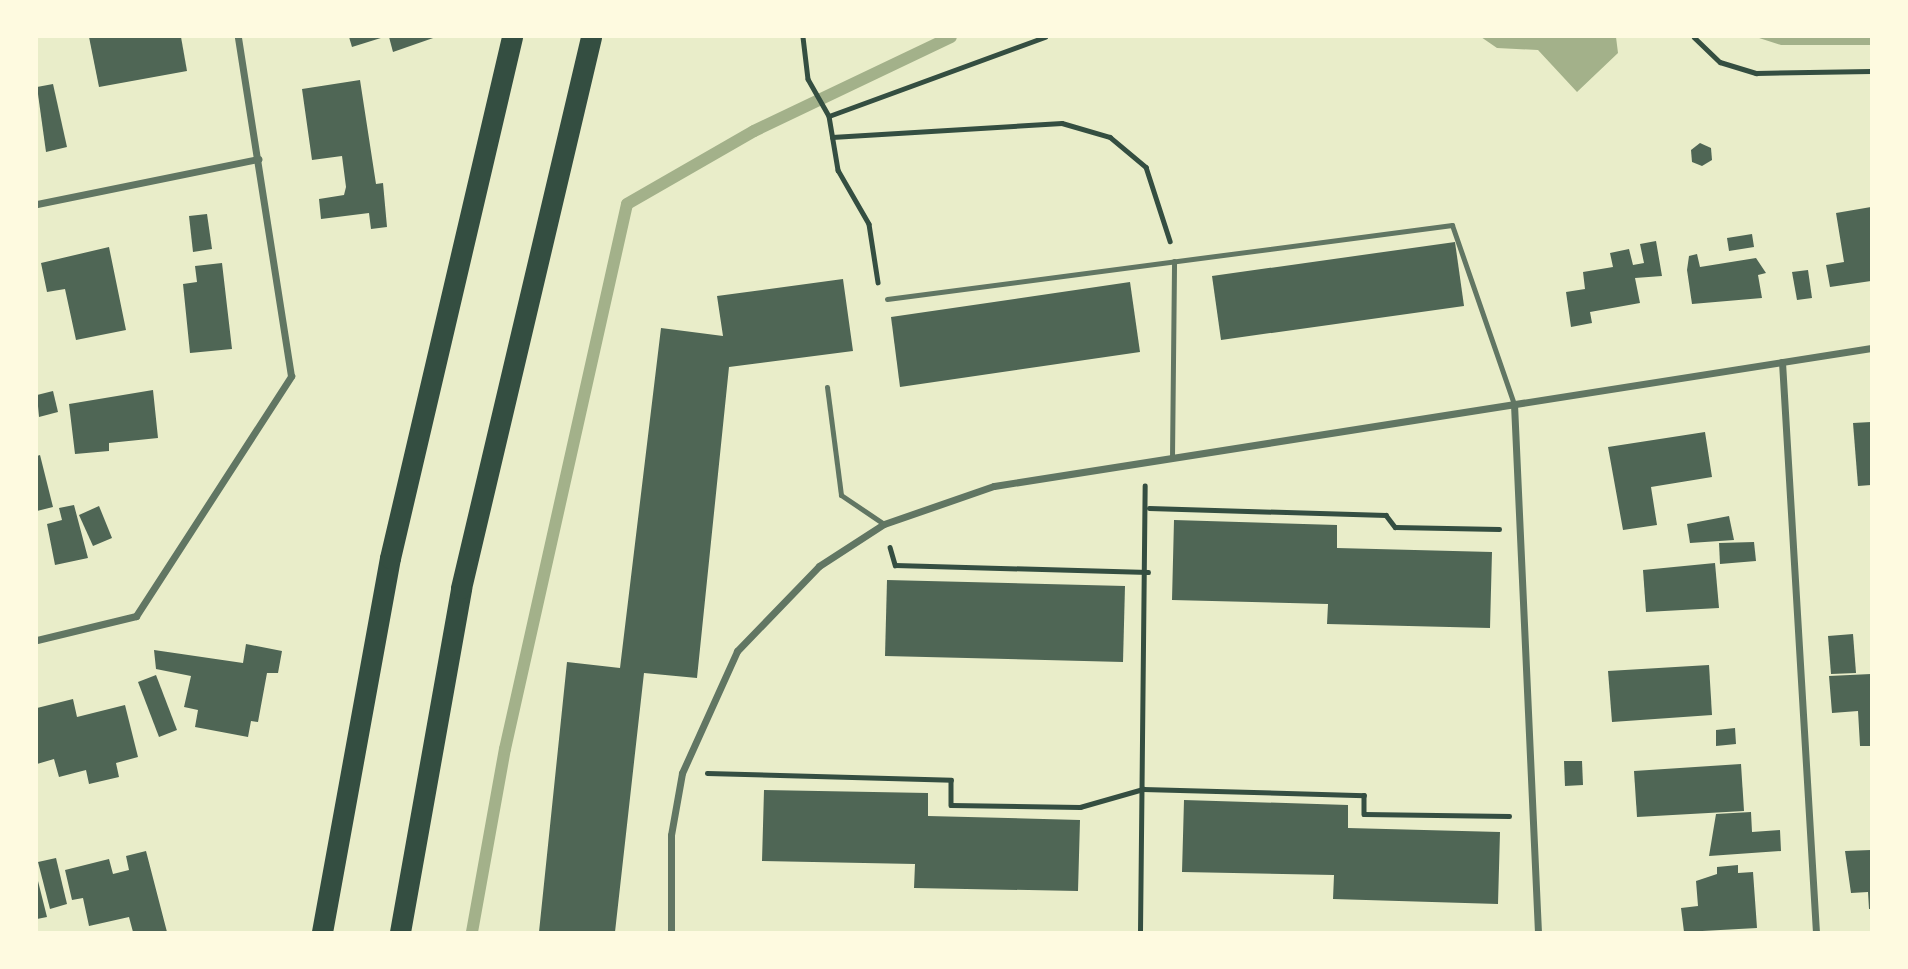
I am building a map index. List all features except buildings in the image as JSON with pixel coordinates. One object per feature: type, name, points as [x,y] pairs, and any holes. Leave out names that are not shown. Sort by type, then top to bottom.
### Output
[{"type":"highway","points":[[322,932],[390,558],[512,37]]},
{"type":"highway","points":[[400,932],[461,588],[591,37]]},
{"type":"street","points":[[37,640],[136,616],[291,376],[238,37]]},
{"type":"street","points":[[37,204],[258,159]]},
{"type":"street","points":[[671,932],[671,835],[682,773],[737,651],[819,566],[884,524],[994,486],[1871,348]]},
{"type":"street","points":[[1782,362],[1816,932]]},
{"type":"street","points":[[1514,404],[1530,816],[1538,932]]},
{"type":"lane","points":[[887,299],[1452,225],[1514,404]]},
{"type":"lane","points":[[1172,458],[1174,261]]},
{"type":"lane","points":[[827,387],[841,495],[884,524]]},
{"type":"path","points":[[803,37],[808,79],[829,116],[838,170],[869,224],[874,274],[887,299]]},
{"type":"path","points":[[829,116],[1045,37]]},
{"type":"path","points":[[1694,37],[1720,62],[1756,73],[1871,71]]},
{"type":"path","points":[[832,137],[1049,123],[1111,137],[1146,167],[1174,261]]},
{"type":"path","points":[[1140,932],[1149,508],[1141,463]]},
{"type":"path","points":[[1149,508],[1386,514],[1395,527],[1517,529]]},
{"type":"path","points":[[895,565],[1148,572]]},
{"type":"path","points":[[682,773],[951,780],[951,805],[1080,807],[1143,789],[1364,795],[1364,814],[1530,816]]},
{"type":"shaded area","points":[[1481,37],[1616,37],[1618,53],[1577,92],[1538,50],[1497,48]]},
{"type":"shaded area","points":[[1756,37],[1871,37],[1871,45],[1781,45]]},
{"type":"waterway","points":[[472,932],[505,749],[627,204],[754,131],[951,37]]}]
